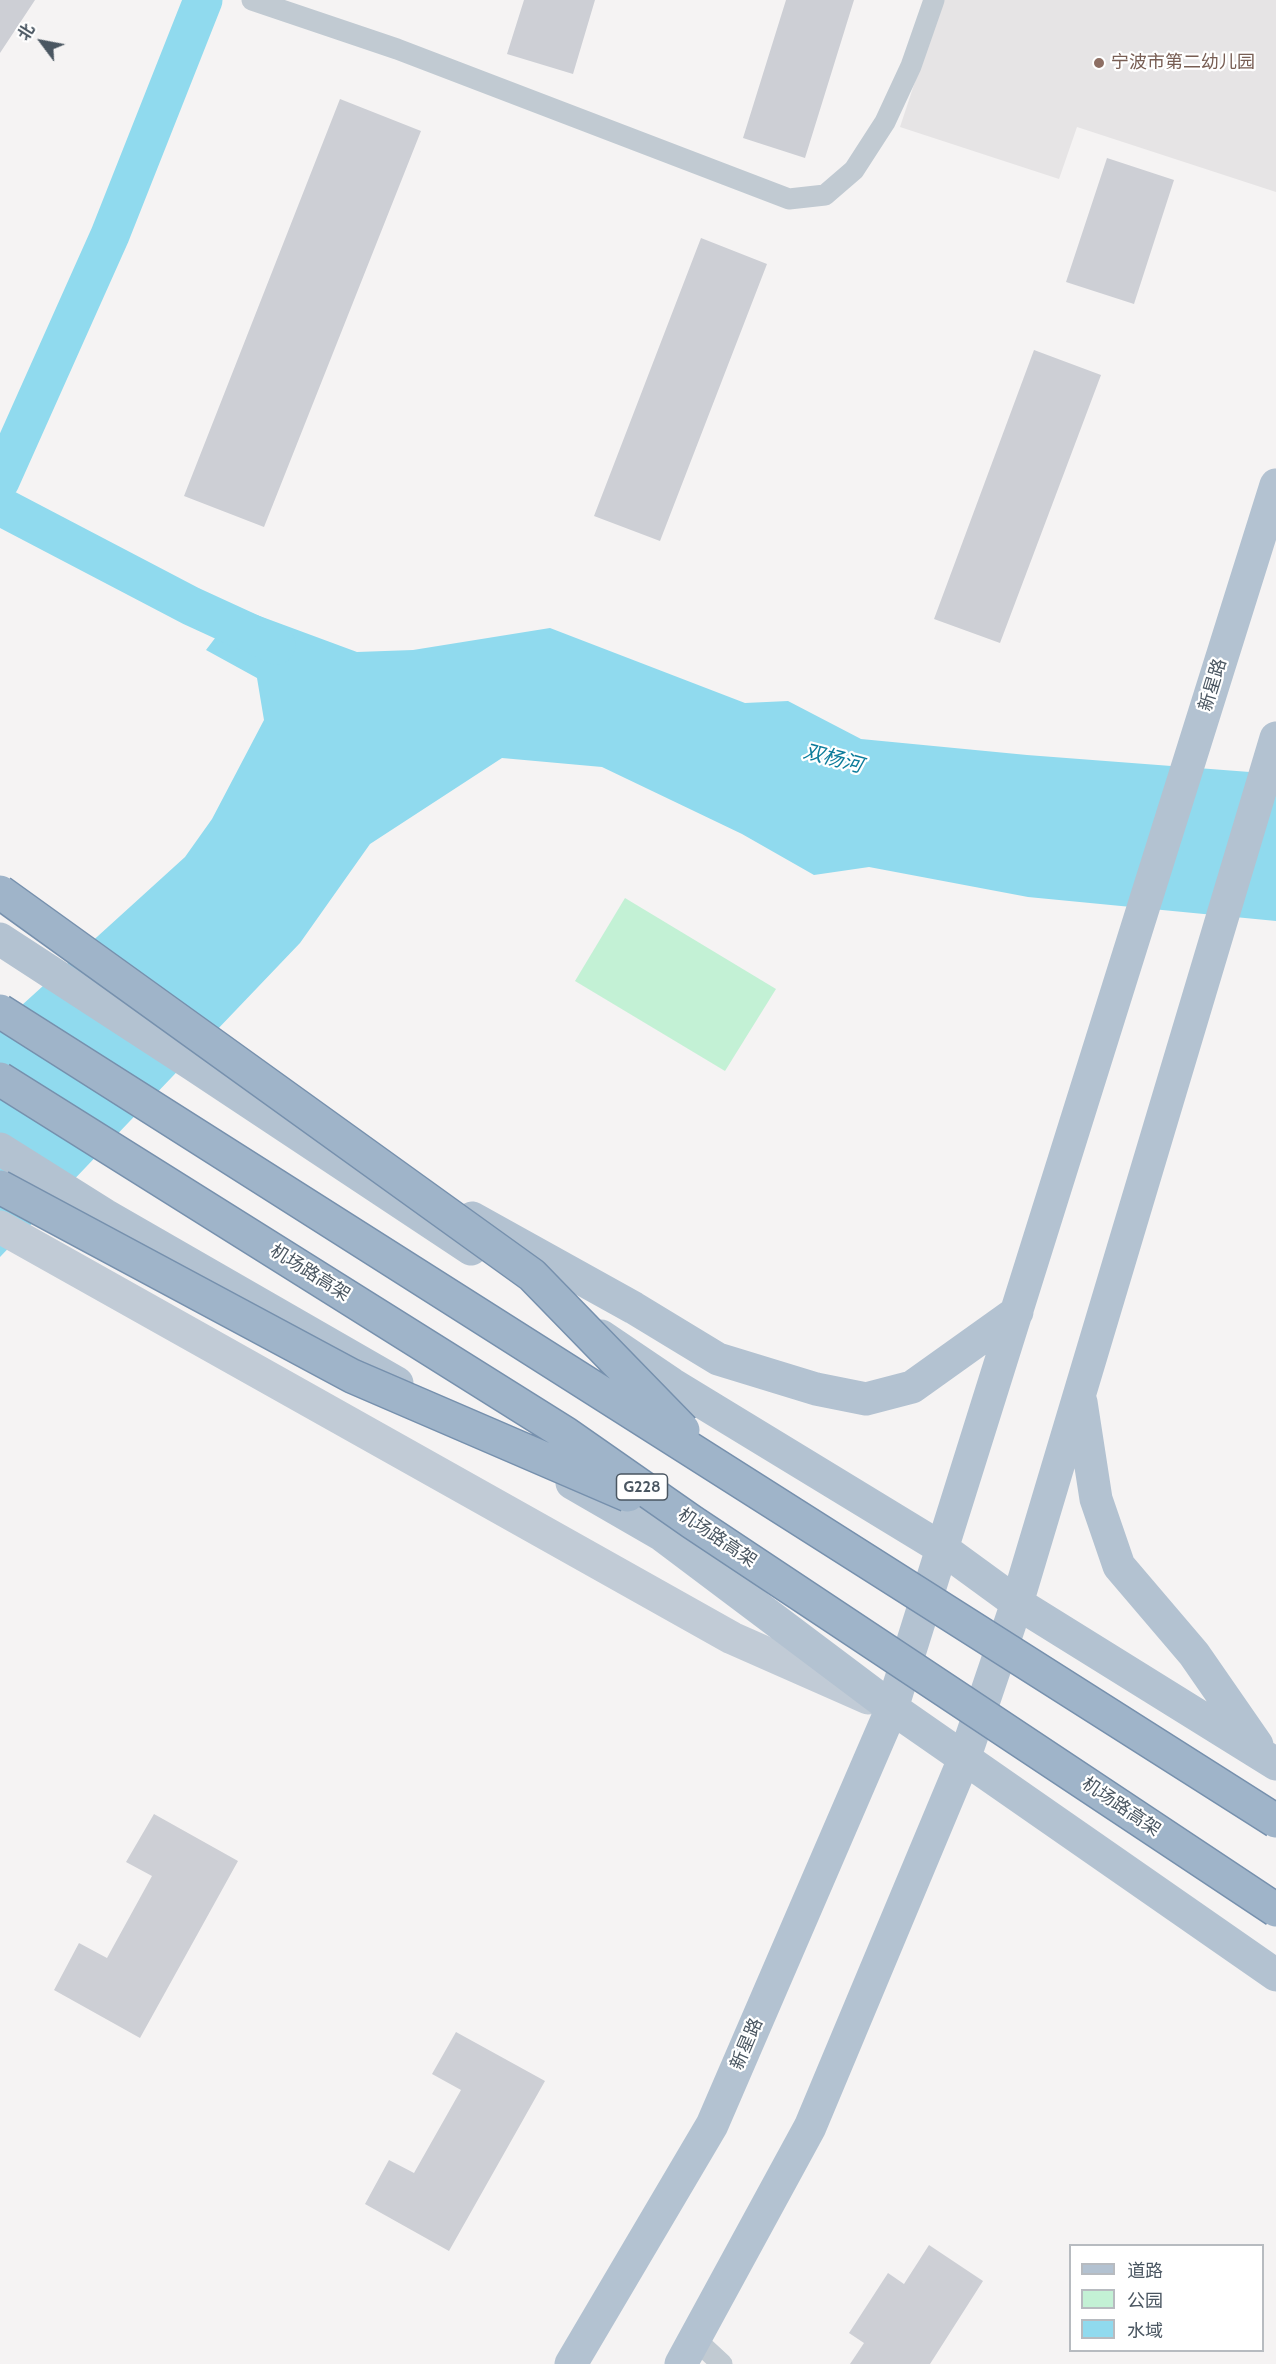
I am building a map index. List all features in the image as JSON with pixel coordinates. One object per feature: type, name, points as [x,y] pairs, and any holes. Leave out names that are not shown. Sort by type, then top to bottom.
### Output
[{"type":"highway","points":[[0,892],[532,1275],[722,1470]]},
{"type":"highway","points":[[0,1011],[1276,1821]]},
{"type":"highway","name":"机场路高架","points":[[0,1078],[566,1434],[692,1522],[1276,1910]]},
{"type":"highway","points":[[0,1187],[352,1376],[692,1522]]},
{"type":"main road","name":"新星路","points":[[571,2364],[712,2125],[892,1708],[1276,484]]},
{"type":"main road","points":[[688,2351],[810,2127],[964,1759],[1017,1603],[1276,740]]},
{"type":"main road","points":[[0,939],[672,1384],[943,1549],[1017,1603],[1270,1760]]},
{"type":"main road","points":[[192,1064],[634,1308],[718,1359],[816,1389],[866,1399],[912,1387],[1017,1312]]},
{"type":"main road","points":[[0,1149],[105,1215],[662,1535],[892,1708],[1276,1975]]},
{"type":"main road","points":[[0,1227],[732,1638],[892,1708]]},
{"type":"main road","points":[[1080,1392],[1096,1499],[1119,1566],[1194,1654],[1270,1760]]},
{"type":"lane","points":[[252,0],[397,49],[789,199],[825,195],[854,170],[885,122],[911,66],[934,0]]},
{"type":"lane","points":[[688,2351],[722,2364]]},
{"type":"shaded area","name":"宁波市第二幼儿园","points":[[942,0],[1276,0],[1276,192],[1077,127],[1059,179],[900,127]]},
{"type":"green space","points":[[625,898],[776,989],[725,1071],[575,981]]},
{"type":"water","name":"双杨河","points":[[238,608],[357,652],[413,650],[550,628],[745,703],[788,701],[861,739],[1027,755],[1276,774],[1276,921],[1028,897],[869,867],[814,875],[742,834],[602,767],[502,758],[370,844],[300,943],[0,1257],[0,1025],[185,857],[212,819],[264,720],[257,678],[206,650]]},
{"type":"building","points":[[0,0],[35,0],[0,53]]},
{"type":"building","points":[[524,0],[595,0],[573,74],[507,54]]},
{"type":"building","points":[[786,0],[854,0],[805,158],[743,138]]},
{"type":"building","points":[[340,99],[421,131],[264,527],[184,496]]},
{"type":"building","points":[[1107,158],[1174,180],[1134,304],[1066,282]]},
{"type":"building","points":[[701,238],[767,264],[660,541],[594,516]]},
{"type":"building","points":[[1034,350],[1101,375],[1000,643],[934,619]]},
{"type":"building","points":[[154,1814],[238,1861],[140,2038],[54,1990],[79,1943],[107,1958],[152,1876],[126,1862]]},
{"type":"building","points":[[456,2032],[545,2081],[449,2251],[365,2204],[389,2160],[414,2173],[461,2090],[432,2074]]},
{"type":"building","points":[[929,2245],[983,2281],[930,2364],[850,2364],[864,2343],[849,2333],[888,2273],[904,2284]]},
{"type":"waterway","points":[[0,481],[110,235],[203,0]]},
{"type":"waterway","points":[[0,506],[191,606],[276,645]]},
{"type":"place","name":"宁波市第二幼儿园","points":[[1099,63]]}]
